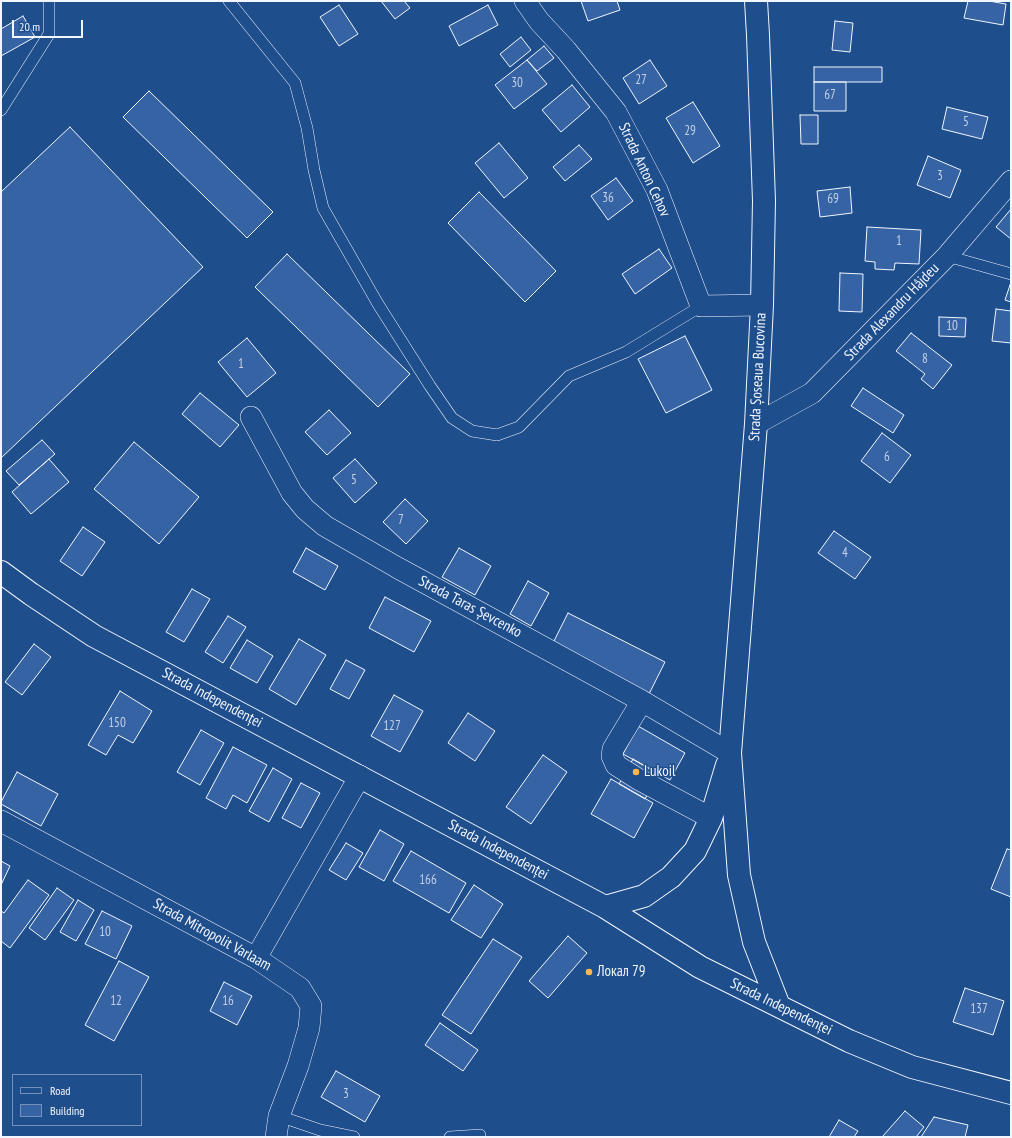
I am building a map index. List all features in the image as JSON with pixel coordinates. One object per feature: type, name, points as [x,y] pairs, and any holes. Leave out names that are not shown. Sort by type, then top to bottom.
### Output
[{"type":"main road","name":"Strada Șoseaua Bucovina","points":[[756,1],[764,201],[762,305],[756,424],[730,753],[739,875],[754,942],[779,1006]]},
{"type":"main road","name":"Strada Independenței","points":[[1,572],[94,636],[605,907],[700,967],[849,1041],[912,1067],[1011,1093]]},
{"type":"main road","name":"Strada Șoseaua Bucovina","points":[[605,907],[644,896],[671,877],[695,851],[711,818],[730,753]]},
{"type":"street","name":"Strada Anton Cehov","points":[[525,1],[539,21],[566,50],[616,112],[657,190],[701,306]]},
{"type":"street","name":"Strada Alexandru Hâjdeu","points":[[756,424],[812,393],[947,256],[1011,181]]},
{"type":"street","points":[[701,306],[762,305]]},
{"type":"street","name":"Strada Taras Șevcenko","points":[[251,417],[292,493],[305,509],[325,526],[398,568],[642,701],[730,753]]},
{"type":"street","points":[[642,701],[613,749],[612,756],[616,764],[638,779],[711,818]]},
{"type":"street","points":[[256,958],[360,776]]},
{"type":"street","name":"Strada Mitropolit Varlaam","points":[[1,821],[256,958],[300,988],[311,1006],[309,1028],[298,1066],[279,1116],[276,1137]]},
{"type":"lane","points":[[1,110],[50,34],[48,1]]},
{"type":"lane","points":[[229,1],[295,83],[307,128],[314,170],[323,208],[378,304],[430,386],[452,418],[472,431],[497,435],[520,427],[569,376],[626,352],[701,306]]},
{"type":"lane","points":[[947,256],[1011,274]]},
{"type":"lane","points":[[279,1116],[320,1130],[354,1137]]},
{"type":"lane","points":[[450,1137],[480,1135]]},
{"type":"building","points":[[381,1],[404,1],[410,8],[395,19]]},
{"type":"building","points":[[581,1],[617,1],[620,10],[588,21]]},
{"type":"building","points":[[968,1],[989,1],[1006,4],[1003,25],[964,18]]},
{"type":"building","points":[[339,5],[358,34],[339,46],[320,17]]},
{"type":"building","points":[[488,5],[498,25],[459,46],[449,26]]},
{"type":"building","points":[[23,16],[35,37],[1,56],[1,29]]},
{"type":"building","points":[[835,21],[853,23],[850,52],[832,50]]},
{"type":"building","points":[[521,37],[531,50],[510,67],[500,54]]},
{"type":"building","points":[[544,46],[554,58],[537,71],[527,60]]},
{"type":"building","points":[[527,60],[547,84],[514,109],[495,85]]},
{"type":"building","points":[[650,60],[667,86],[639,104],[623,78]]},
{"type":"building","points":[[814,67],[882,67],[882,82],[814,82]]},
{"type":"building","points":[[814,82],[846,82],[846,111],[814,111]]},
{"type":"building","points":[[572,85],[590,107],[561,132],[542,110]]},
{"type":"building","points":[[149,91],[273,212],[247,238],[123,117]]},
{"type":"building","points":[[693,102],[720,146],[693,163],[666,118]]},
{"type":"building","points":[[947,107],[988,117],[982,139],[942,129]]},
{"type":"building","points":[[800,115],[818,115],[818,144],[801,144]]},
{"type":"building","points":[[70,127],[203,267],[1,458],[1,192]]},
{"type":"building","points":[[499,143],[528,178],[504,198],[475,163]]},
{"type":"building","points":[[579,145],[592,159],[565,181],[553,167]]},
{"type":"building","points":[[928,156],[961,170],[950,198],[917,185]]},
{"type":"building","points":[[616,178],[633,201],[608,220],[591,196]]},
{"type":"building","points":[[850,187],[852,213],[820,217],[817,191]]},
{"type":"building","points":[[479,192],[556,271],[525,302],[448,223]]},
{"type":"building","points":[[1011,209],[1011,239],[996,227]]},
{"type":"building","points":[[867,227],[921,230],[919,264],[895,263],[894,270],[875,269],[875,262],[865,261]]},
{"type":"building","points":[[659,249],[672,268],[635,294],[622,274]]},
{"type":"building","points":[[287,254],[410,374],[378,407],[255,287]]},
{"type":"building","points":[[840,273],[863,274],[862,312],[839,311]]},
{"type":"building","points":[[1010,285],[1011,286],[1011,302],[1005,300]]},
{"type":"building","points":[[996,309],[1011,311],[1011,343],[992,341]]},
{"type":"building","points":[[939,317],[966,318],[965,337],[939,336]]},
{"type":"building","points":[[911,333],[952,365],[933,389],[921,379],[925,374],[896,351]]},
{"type":"building","points":[[685,336],[712,390],[666,413],[638,359]]},
{"type":"building","points":[[247,338],[276,373],[247,397],[218,362]]},
{"type":"building","points":[[863,388],[904,415],[893,433],[851,406]]},
{"type":"building","points":[[200,393],[239,425],[220,447],[182,414]]},
{"type":"building","points":[[329,410],[351,433],[327,455],[305,432]]},
{"type":"building","points":[[882,433],[911,455],[890,483],[861,461]]},
{"type":"building","points":[[42,440],[55,454],[19,485],[6,471]]},
{"type":"building","points":[[134,442],[199,497],[159,544],[94,489]]},
{"type":"building","points":[[49,459],[69,482],[31,514],[12,492]]},
{"type":"building","points":[[355,459],[377,483],[355,503],[333,478]]},
{"type":"building","points":[[405,499],[428,521],[406,544],[383,522]]},
{"type":"building","points":[[83,527],[105,542],[82,576],[60,561]]},
{"type":"building","points":[[834,531],[871,557],[855,579],[818,553]]},
{"type":"building","points":[[306,548],[338,566],[325,590],[293,572]]},
{"type":"building","points":[[459,548],[491,566],[475,595],[442,577]]},
{"type":"building","points":[[528,581],[549,593],[531,626],[510,614]]},
{"type":"building","points":[[192,589],[210,599],[184,642],[166,632]]},
{"type":"building","points":[[385,597],[431,621],[414,652],[369,628]]},
{"type":"building","points":[[568,613],[665,662],[649,694],[552,645]]},
{"type":"building","points":[[228,616],[246,627],[223,663],[205,652]]},
{"type":"building","points":[[299,639],[326,655],[296,705],[269,689]]},
{"type":"building","points":[[247,640],[273,656],[257,683],[230,668]]},
{"type":"building","points":[[34,644],[51,657],[22,695],[5,682]]},
{"type":"building","points":[[346,660],[365,670],[349,699],[330,689]]},
{"type":"building","points":[[120,691],[152,711],[133,743],[118,735],[106,755],[88,745]]},
{"type":"building","points":[[394,695],[423,711],[400,752],[371,736]]},
{"type":"building","points":[[468,713],[495,731],[475,761],[448,743]]},
{"type":"building","points":[[638,726],[685,753],[670,780],[623,754]]},
{"type":"building","points":[[201,730],[224,743],[200,785],[177,772]]},
{"type":"building","points":[[233,747],[267,765],[247,803],[233,795],[226,809],[206,798]]},
{"type":"building","points":[[543,755],[567,772],[531,824],[506,807]]},
{"type":"building","points":[[633,759],[659,774],[645,799],[619,784]]},
{"type":"building","points":[[273,768],[292,779],[269,822],[249,811]]},
{"type":"building","points":[[17,772],[58,794],[41,826],[1,804]]},
{"type":"building","points":[[611,779],[653,803],[634,838],[591,814]]},
{"type":"building","points":[[301,783],[320,793],[301,828],[282,818]]},
{"type":"building","points":[[380,830],[404,844],[384,881],[359,867]]},
{"type":"building","points":[[346,843],[363,853],[346,880],[329,870]]},
{"type":"building","points":[[1007,849],[1011,850],[1011,897],[991,889]]},
{"type":"building","points":[[411,851],[466,883],[449,913],[393,881]]},
{"type":"building","points":[[1,861],[10,866],[1,885]]},
{"type":"building","points":[[28,880],[49,895],[10,948],[1,941],[1,911],[4,913]]},
{"type":"building","points":[[474,885],[503,904],[481,938],[451,920]]},
{"type":"building","points":[[57,888],[74,900],[45,940],[29,928]]},
{"type":"building","points":[[78,900],[94,910],[76,941],[60,932]]},
{"type":"building","points":[[102,911],[132,926],[116,959],[85,944]]},
{"type":"building","points":[[568,936],[587,953],[548,998],[529,981]]},
{"type":"building","points":[[493,939],[522,957],[471,1034],[442,1015]]},
{"type":"building","points":[[119,961],[149,977],[114,1041],[85,1025]]},
{"type":"building","points":[[224,982],[252,996],[237,1025],[210,1011]]},
{"type":"building","points":[[965,988],[1004,1001],[993,1035],[953,1022]]},
{"type":"building","points":[[440,1023],[478,1050],[463,1071],[425,1045]]},
{"type":"building","points":[[336,1071],[380,1096],[365,1122],[321,1097]]},
{"type":"building","points":[[905,1111],[924,1127],[916,1137],[882,1137]]},
{"type":"building","points":[[934,1117],[968,1125],[965,1137],[921,1137]]},
{"type":"building","points":[[839,1120],[858,1131],[854,1137],[829,1137]]},
{"type":"place","name":"Lukoil","points":[[636,772]]},
{"type":"place","name":"Локал 79","points":[[589,972]]}]
